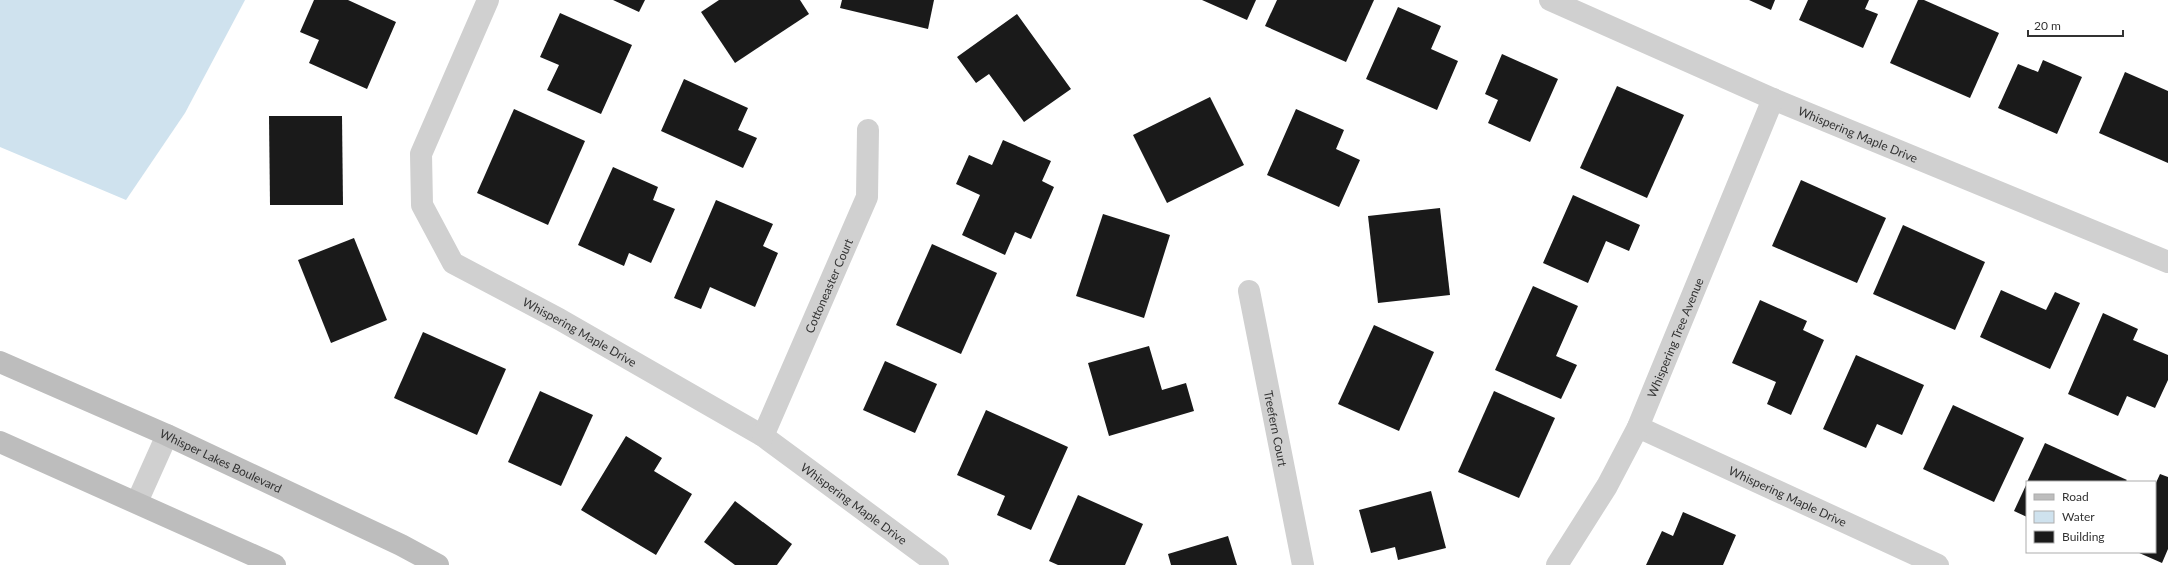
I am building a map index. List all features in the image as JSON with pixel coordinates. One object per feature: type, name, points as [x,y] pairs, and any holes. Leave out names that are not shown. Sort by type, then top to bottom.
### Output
[{"type":"street","name":"Whispering Maple Drive","points":[[488,0],[422,154],[422,205],[454,264],[559,319],[763,436],[938,565]]},
{"type":"street","name":"Whispering Maple Drive","points":[[1550,0],[1773,99],[2168,262]]},
{"type":"street","name":"Whispering Tree Avenue","points":[[1556,565],[1607,486],[1638,427],[1773,99]]},
{"type":"street","name":"Cottoneaster Court","points":[[763,436],[867,197],[868,130]]},
{"type":"street","name":"Treefern Court","points":[[1249,291],[1303,565]]},
{"type":"street","name":"Whisper Lakes Boulevard","points":[[0,362],[167,435],[401,545],[438,565]]},
{"type":"street","name":"Whispering Maple Drive","points":[[1638,427],[1938,565]]},
{"type":"street","points":[[137,502],[167,435]]},
{"type":"street","points":[[0,442],[275,565]]},
{"type":"water","points":[[0,0],[245,0],[185,113],[126,200],[0,147]]},
{"type":"building","points":[[314,0],[348,0],[396,22],[367,89],[309,63],[319,40],[300,32]]},
{"type":"building","points":[[613,0],[645,0],[639,12]]},
{"type":"building","points":[[719,0],[800,0],[809,14],[735,63],[701,12]]},
{"type":"building","points":[[842,0],[934,0],[928,29],[840,8]]},
{"type":"building","points":[[1202,0],[1256,0],[1247,20]]},
{"type":"building","points":[[1277,0],[1374,0],[1346,62],[1265,26]]},
{"type":"building","points":[[1749,0],[1775,0],[1771,10]]},
{"type":"building","points":[[1808,0],[1869,0],[1865,9],[1878,14],[1863,48],[1799,20]]},
{"type":"building","points":[[1918,0],[1924,0],[1999,33],[1970,98],[1890,63]]},
{"type":"building","points":[[1398,7],[1441,26],[1431,49],[1458,61],[1437,110],[1366,79]]},
{"type":"building","points":[[560,13],[632,45],[601,114],[547,90],[559,65],[540,57]]},
{"type":"building","points":[[1017,14],[1071,89],[1024,122],[989,74],[976,83],[957,57]]},
{"type":"building","points":[[1502,54],[1558,79],[1530,142],[1488,123],[1498,100],[1485,94]]},
{"type":"building","points":[[2043,60],[2082,77],[2057,134],[1998,108],[2018,64],[2038,72]]},
{"type":"building","points":[[2125,72],[2168,91],[2168,163],[2099,133]]},
{"type":"building","points":[[684,79],[748,108],[738,130],[757,138],[743,168],[661,131]]},
{"type":"building","points":[[1617,86],[1684,115],[1647,198],[1580,168]]},
{"type":"building","points":[[1210,97],[1244,165],[1167,203],[1133,135]]},
{"type":"building","points":[[514,109],[585,141],[548,225],[477,193]]},
{"type":"building","points":[[1296,109],[1344,130],[1336,149],[1360,160],[1339,207],[1267,175]]},
{"type":"building","points":[[269,116],[342,116],[343,205],[270,205]]},
{"type":"building","points":[[1003,140],[1051,161],[1042,181],[1054,187],[1031,239],[1015,232],[1005,255],[962,235],[980,195],[956,184],[969,155],[992,165]]},
{"type":"building","points":[[613,167],[658,187],[653,200],[675,209],[651,263],[629,253],[624,266],[578,245]]},
{"type":"building","points":[[1801,180],[1886,218],[1857,283],[1772,246]]},
{"type":"building","points":[[1573,195],[1640,225],[1629,251],[1606,241],[1588,283],[1543,263]]},
{"type":"building","points":[[716,200],[773,224],[763,246],[778,253],[755,307],[710,287],[701,309],[674,298]]},
{"type":"building","points":[[1440,208],[1450,295],[1378,303],[1368,216]]},
{"type":"building","points":[[1103,214],[1170,235],[1144,318],[1076,296]]},
{"type":"building","points":[[1903,225],[1985,262],[1955,330],[1873,294]]},
{"type":"building","points":[[354,238],[387,320],[331,343],[298,260]]},
{"type":"building","points":[[932,244],[997,273],[961,354],[896,325]]},
{"type":"building","points":[[1533,286],[1578,306],[1556,356],[1577,365],[1561,399],[1495,370]]},
{"type":"building","points":[[2001,290],[2046,310],[2055,292],[2080,303],[2050,369],[1980,337]]},
{"type":"building","points":[[1760,300],[1807,321],[1803,330],[1824,340],[1791,415],[1767,404],[1776,382],[1732,363]]},
{"type":"building","points":[[2103,313],[2138,329],[2133,340],[2168,355],[2168,380],[2155,408],[2127,396],[2118,416],[2068,394]]},
{"type":"building","points":[[1374,325],[1434,352],[1399,431],[1338,404]]},
{"type":"building","points":[[423,332],[506,369],[477,435],[394,398]]},
{"type":"building","points":[[1149,346],[1162,390],[1186,383],[1194,411],[1109,436],[1088,363]]},
{"type":"building","points":[[1856,355],[1924,385],[1902,435],[1877,424],[1866,448],[1823,429]]},
{"type":"building","points":[[885,361],[937,384],[915,433],[863,410]]},
{"type":"building","points":[[540,391],[593,415],[561,486],[508,462]]},
{"type":"building","points":[[1494,391],[1555,418],[1519,498],[1458,472]]},
{"type":"building","points":[[1953,405],[2024,438],[1994,502],[1923,469]]},
{"type":"building","points":[[986,410],[1068,447],[1031,530],[997,515],[1005,496],[957,475]]},
{"type":"building","points":[[626,436],[662,458],[654,471],[692,494],[656,555],[581,510]]},
{"type":"building","points":[[2045,443],[2127,480],[2126,481],[2027,481]]},
{"type":"building","points":[[2160,474],[2168,477],[2168,549],[2162,563],[2139,553],[2156,553],[2156,483]]},
{"type":"building","points":[[2026,485],[2026,517],[2014,511]]},
{"type":"building","points":[[1431,491],[1446,548],[1398,560],[1395,547],[1371,553],[1359,510]]},
{"type":"building","points":[[1078,495],[1143,524],[1125,565],[1058,565],[1049,561]]},
{"type":"building","points":[[735,501],[792,544],[777,565],[735,565],[704,542]]},
{"type":"building","points":[[1683,512],[1736,535],[1723,565],[1646,565],[1662,531],[1673,536]]},
{"type":"building","points":[[1228,536],[1237,565],[1171,565],[1168,554]]}]
